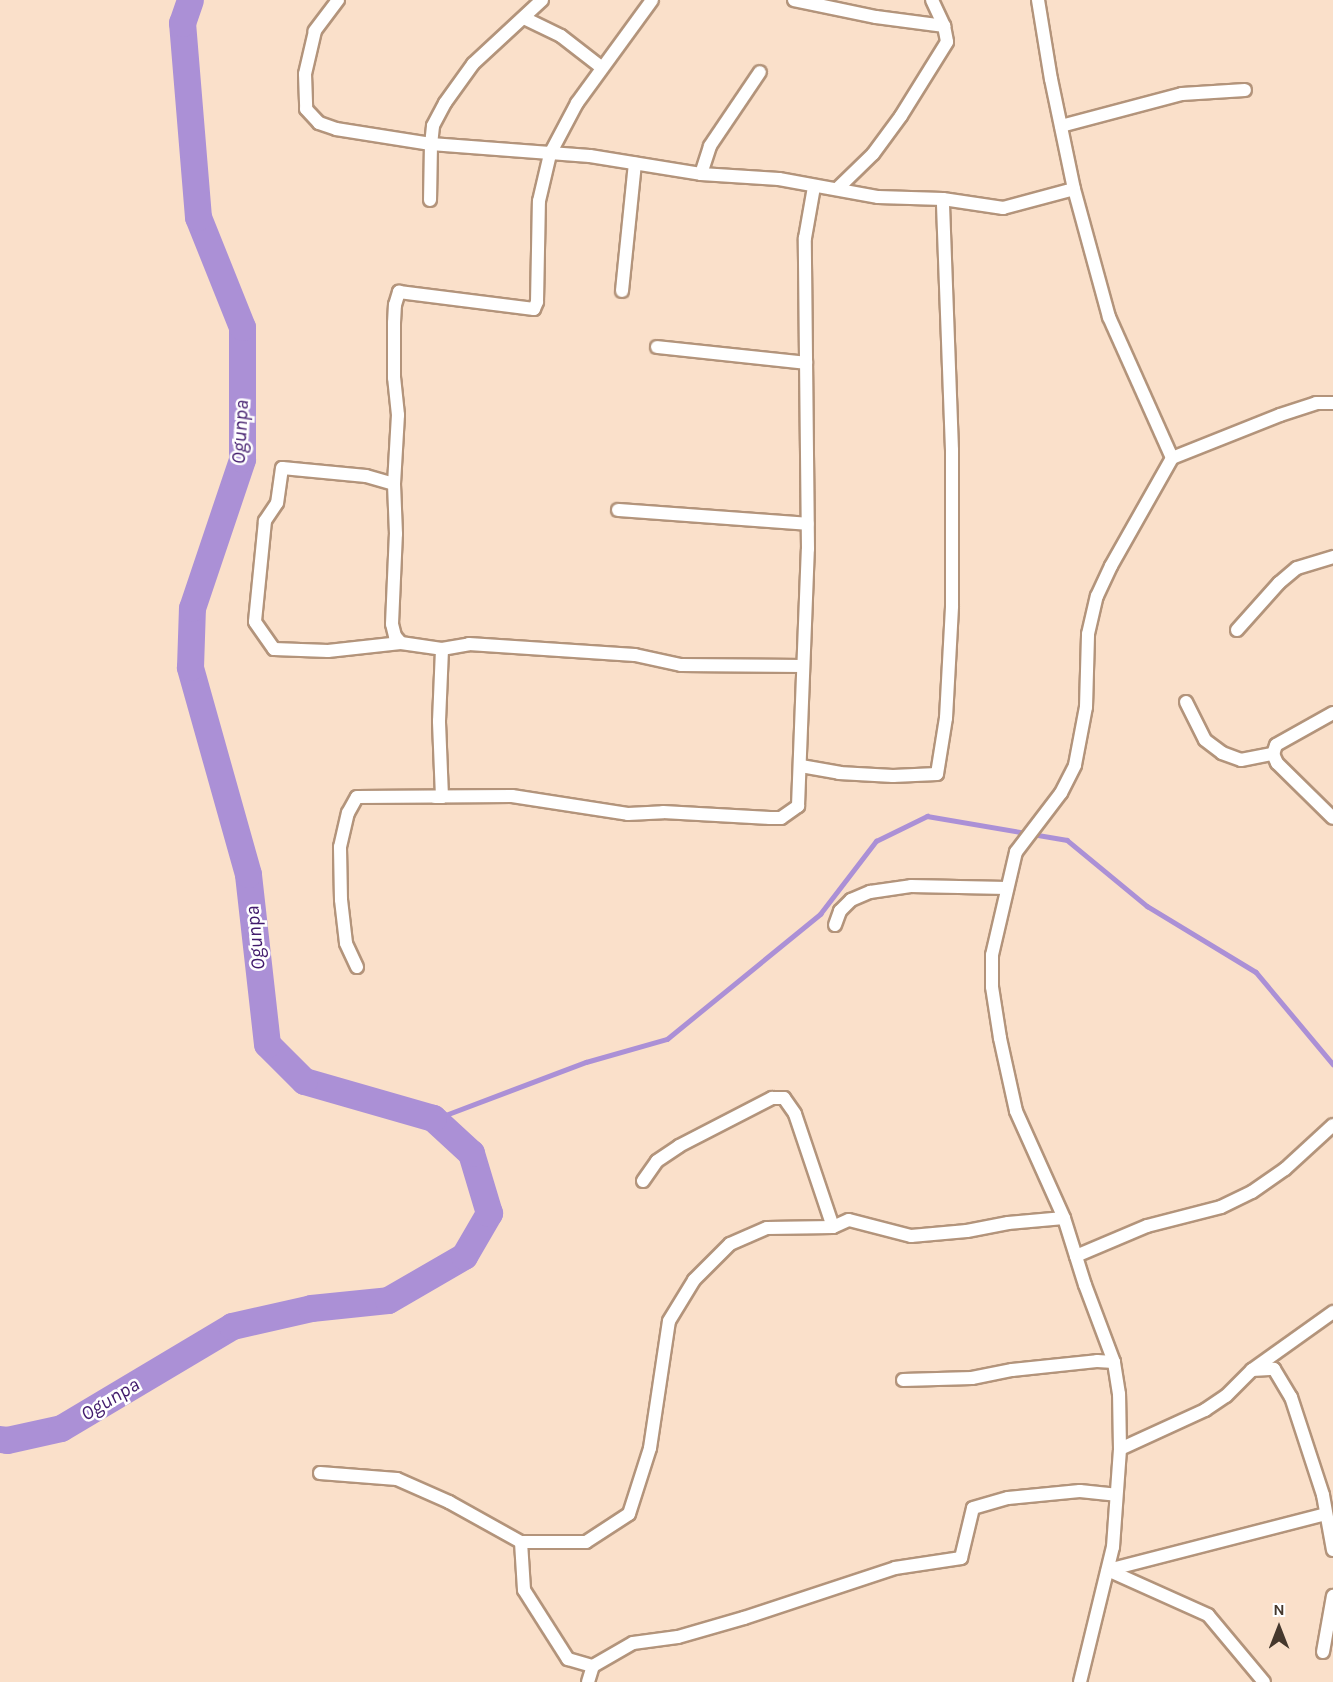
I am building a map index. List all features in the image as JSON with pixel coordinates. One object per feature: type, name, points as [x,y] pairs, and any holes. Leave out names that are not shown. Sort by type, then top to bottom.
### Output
[{"type":"street","points":[[338,0],[315,31],[305,74],[306,109],[319,123],[336,129],[431,144],[590,156],[701,174],[779,180],[878,197],[943,199],[1004,208],[1074,189]]},
{"type":"street","points":[[430,200],[433,126],[445,103],[473,64],[541,0]]},
{"type":"street","points":[[401,643],[395,636],[392,624],[396,534],[394,484],[398,415],[394,378],[394,323],[395,305],[399,292],[534,309],[537,302],[539,201],[550,154],[577,103],[652,0]]},
{"type":"street","points":[[794,0],[876,17],[944,26]]},
{"type":"street","points":[[837,189],[873,153],[901,116],[946,42],[944,26],[932,0]]},
{"type":"street","points":[[1038,0],[1074,189],[1109,317],[1172,458]]},
{"type":"street","points":[[524,18],[561,36],[601,67]]},
{"type":"street","points":[[701,174],[710,146],[760,72]]},
{"type":"street","points":[[1061,126],[1182,94],[1245,90]]},
{"type":"street","points":[[622,291],[635,164]]},
{"type":"street","points":[[357,797],[512,796],[628,814],[663,812],[781,818],[798,806],[803,666],[806,652],[804,624],[808,549],[805,238],[814,187]]},
{"type":"street","points":[[801,766],[871,775],[921,777],[937,774],[946,718],[952,606],[952,450],[943,199]]},
{"type":"street","points":[[657,347],[806,363]]},
{"type":"street","points":[[1080,1682],[1113,1546],[1120,1449],[1119,1394],[1114,1362],[1064,1218],[1016,1111],[1000,1038],[992,987],[992,956],[1016,852],[1061,793],[1075,765],[1086,707],[1088,634],[1097,596],[1111,566],[1172,458],[1280,415],[1316,403],[1333,403]]},
{"type":"street","points":[[394,484],[366,476],[282,468],[277,503],[266,521],[255,622],[274,649],[328,651],[401,643],[442,648],[469,644],[635,655],[681,665],[803,666]]},
{"type":"street","points":[[618,510],[807,524]]},
{"type":"street","points":[[1238,630],[1279,582],[1297,568],[1333,557]]},
{"type":"street","points":[[357,797],[442,796],[439,721],[442,648]]},
{"type":"street","points":[[1186,702],[1205,740],[1222,753],[1241,760],[1273,754]]},
{"type":"street","points":[[1333,713],[1276,745],[1273,754],[1277,763],[1333,818]]},
{"type":"street","points":[[357,797],[348,813],[340,847],[341,900],[346,943],[357,967]]},
{"type":"street","points":[[835,925],[840,910],[851,900],[870,892],[911,886],[1007,888]]},
{"type":"street","points":[[643,1181],[657,1161],[679,1146],[765,1101],[772,1098],[784,1098],[795,1114],[819,1193],[833,1227]]},
{"type":"street","points":[[1076,1256],[1147,1227],[1221,1207],[1252,1192],[1285,1169],[1333,1125]]},
{"type":"street","points":[[320,1473],[397,1479],[449,1502],[521,1542],[586,1542],[629,1514],[650,1448],[669,1321],[694,1280],[730,1244],[767,1228],[833,1227],[849,1220],[911,1236],[1064,1218]]},
{"type":"street","points":[[1120,1449],[1205,1410],[1226,1396],[1252,1370],[1333,1312]]},
{"type":"street","points":[[903,1380],[972,1378],[1012,1370],[1097,1361],[1114,1362]]},
{"type":"street","points":[[1252,1370],[1274,1369],[1291,1396],[1326,1514],[1333,1550]]},
{"type":"street","points":[[588,1682],[593,1666],[633,1643],[678,1637],[744,1618],[895,1568],[961,1558],[973,1508],[1018,1497],[1080,1491],[1116,1495]]},
{"type":"street","points":[[1108,1570],[1326,1514]]},
{"type":"street","points":[[521,1542],[524,1590],[568,1659],[593,1666]]},
{"type":"street","points":[[1108,1570],[1208,1616],[1264,1682]]},
{"type":"street","points":[[1323,1652],[1333,1596]]},
{"type":"waterway","name":"Ogunpa","points":[[0,1439],[7,1440],[61,1428],[232,1326],[311,1308],[388,1300],[464,1256],[489,1213],[471,1153],[433,1118],[304,1081],[267,1044],[248,874],[190,667],[192,608],[242,459],[242,327],[198,217],[182,23],[190,0]]},
{"type":"waterway","points":[[435,1119],[586,1062],[667,1039],[820,914],[876,841],[927,816],[1067,840],[1147,906],[1256,972],[1333,1064]]}]
